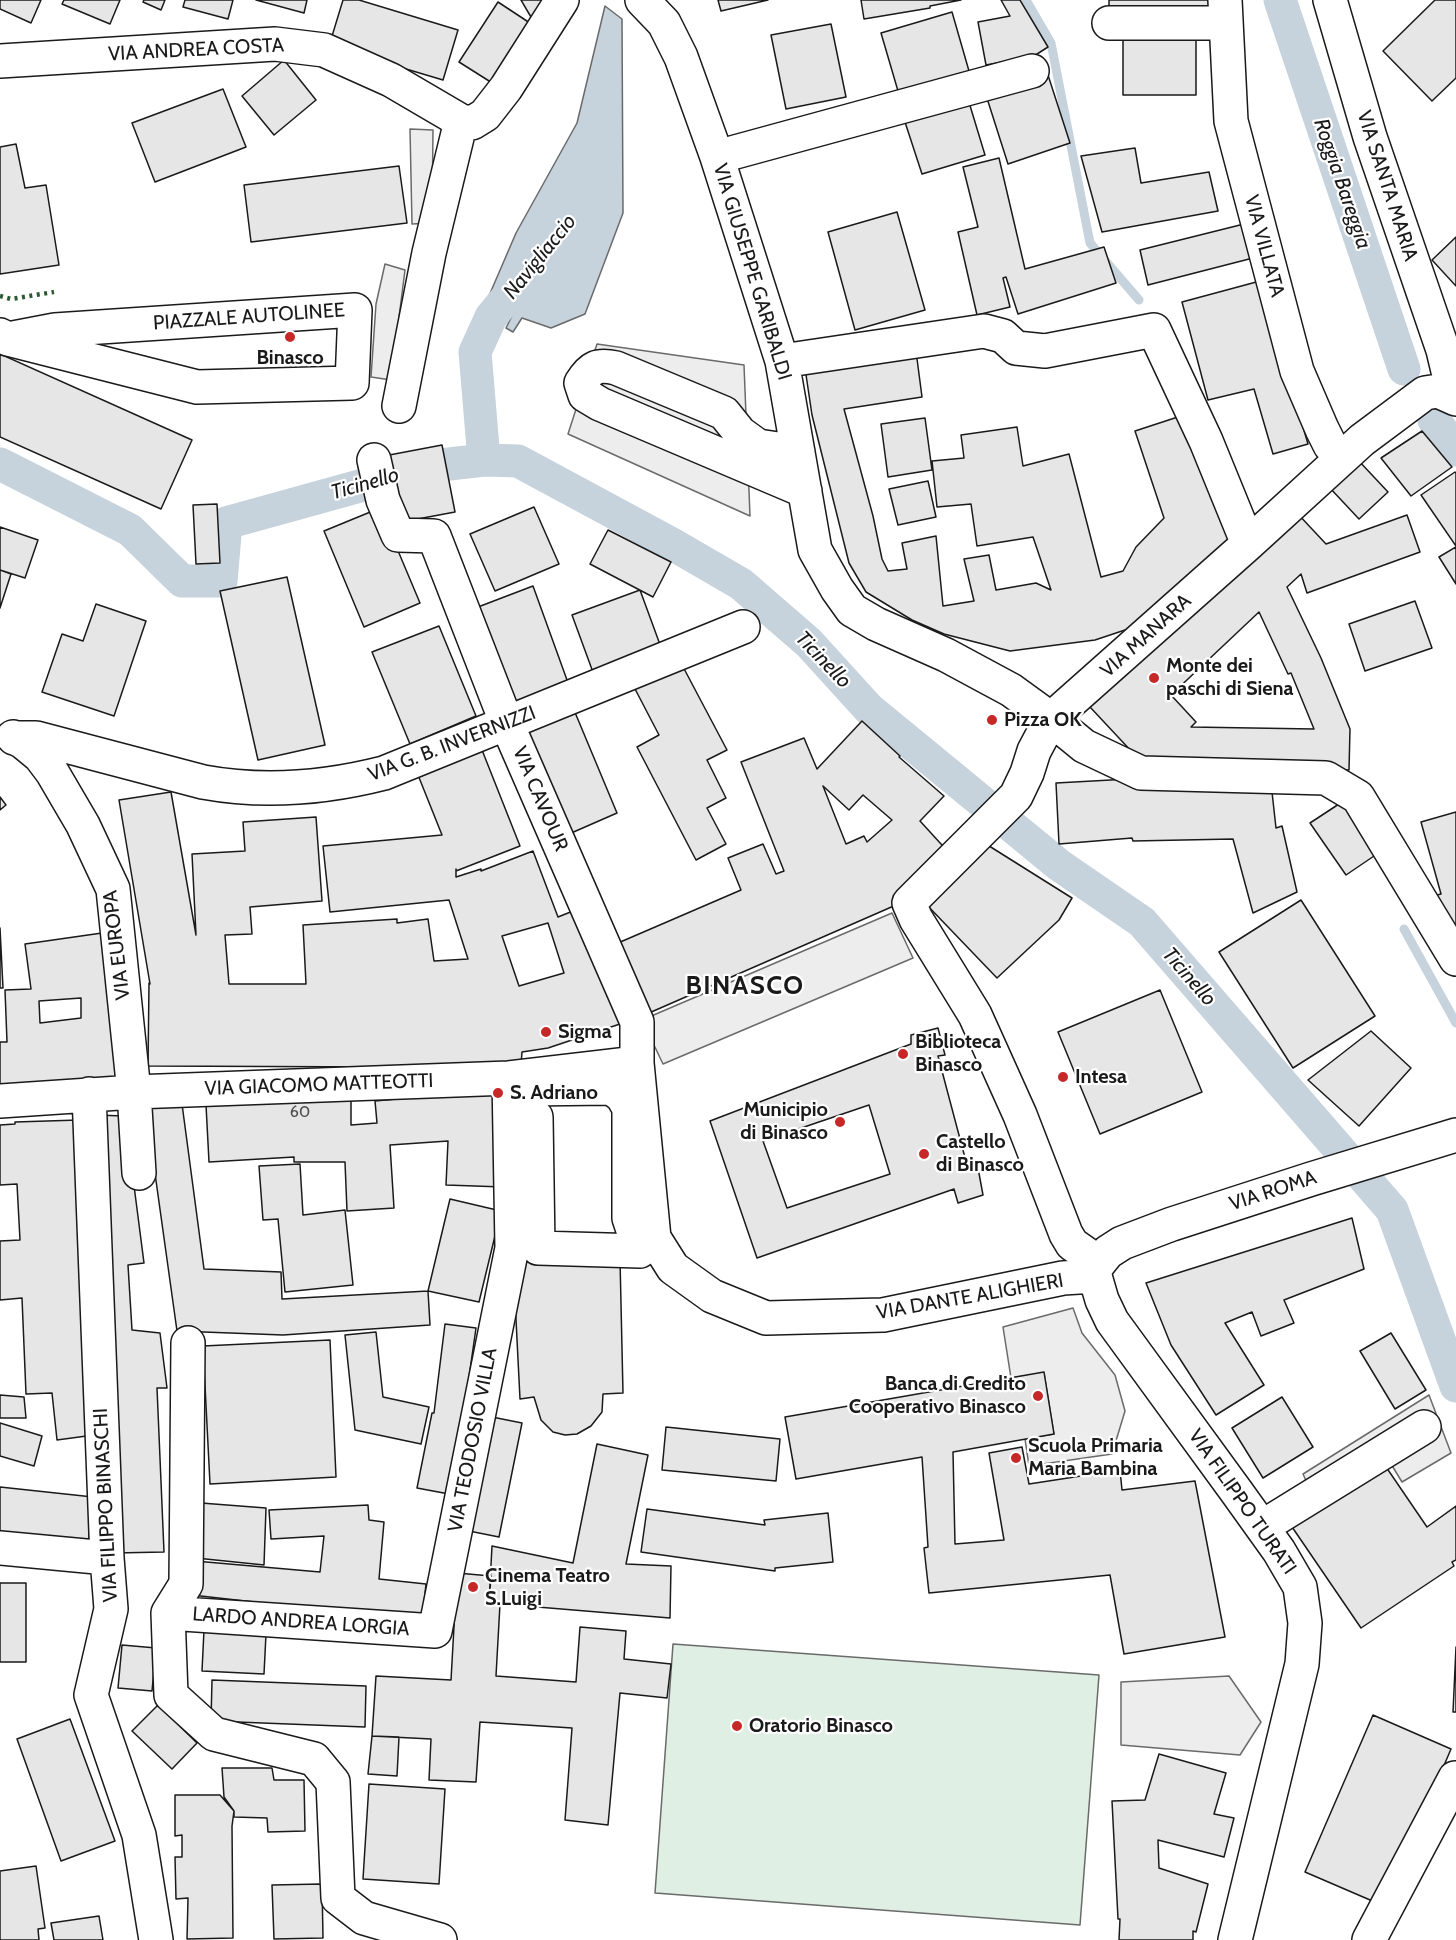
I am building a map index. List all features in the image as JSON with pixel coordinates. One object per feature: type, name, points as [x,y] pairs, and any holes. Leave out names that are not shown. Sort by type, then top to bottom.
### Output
[{"type":"street","points":[[399,406],[429,253],[461,121],[472,123],[485,115],[506,88],[562,0]]},
{"type":"street","name":"VIA GIUSEPPE GARIBALDI","points":[[642,0],[664,23],[681,57],[717,157],[782,361],[814,550],[852,610],[876,624],[946,655],[1011,690],[1084,746],[1141,773],[1326,778],[1358,797],[1456,959]]},
{"type":"street","name":"VIA SANTA MARIA","points":[[1330,0],[1370,137],[1443,350],[1450,381]]},
{"type":"street","name":"VIA VILLATA","points":[[1109,23],[1226,11],[1231,121],[1297,372],[1330,445],[1341,458]]},
{"type":"street","name":"VIA ANDREA COSTA","points":[[0,61],[275,44],[295,46],[324,50],[391,80],[461,121]]},
{"type":"street","points":[[717,157],[1032,71]]},
{"type":"street","name":"PIAZZALE AUTOLINEE","points":[[355,310],[352,383],[196,387],[4,337],[55,330],[355,310]]},
{"type":"street","points":[[782,361],[984,331],[1003,336],[1016,348],[1045,351],[1154,330],[1206,441],[1248,544]]},
{"type":"street","points":[[798,452],[759,446],[740,432],[724,413],[616,368],[601,365],[588,372],[581,383],[585,395],[600,404],[805,491]]},
{"type":"street","name":"VIA MANARA","points":[[1097,1270],[1072,1244],[1066,1234],[1020,1115],[975,1015],[916,919],[909,903],[1016,796],[1034,752],[1051,719],[1362,440],[1413,401],[1450,381]]},
{"type":"street","name":"VIA CAVOUR","points":[[374,460],[383,500],[398,535],[434,536],[507,724],[637,1022],[637,1063]]},
{"type":"street","name":"VIA G. B. INVERNIZZI","points":[[7,735],[36,738],[229,787],[264,789],[352,781],[384,773],[743,627]]},
{"type":"street","name":"VIA EUROPA","points":[[7,735],[23,741],[46,764],[74,810],[113,889],[134,1092],[139,1173]]},
{"type":"street","points":[[74,810],[77,791],[83,778],[91,770],[114,759]]},
{"type":"street","name":"VIA GIACOMO MATTEOTTI","points":[[0,1101],[134,1092],[509,1078],[637,1063]]},
{"type":"street","name":"VIA DANTE ALIGHIERI","points":[[637,1063],[654,1238],[673,1268],[712,1296],[766,1318],[883,1315],[1097,1270]]},
{"type":"street","name":"VIA TEODOSIO VILLA","points":[[435,1631],[512,1248],[509,1078]]},
{"type":"street","points":[[523,1089],[611,1089],[622,1096],[629,1108],[629,1218],[640,1251],[538,1248],[536,1117],[521,1117],[523,1089]]},
{"type":"street","name":"VIA FILIPPO BINASCHI","points":[[90,1095],[107,1558],[111,1609],[91,1695],[139,1835],[156,1940]]},
{"type":"street","name":"VIA ROMA","points":[[1097,1270],[1108,1252],[1122,1243],[1172,1224],[1390,1154],[1456,1136]]},
{"type":"street","name":"VIA FILIPPO TURATI","points":[[1097,1270],[1102,1300],[1112,1321],[1262,1527],[1300,1587],[1305,1623],[1302,1664],[1234,1940]]},
{"type":"street","points":[[188,1343],[186,1584],[168,1613],[171,1695],[214,1734],[314,1759],[333,1782],[338,1898],[364,1918],[440,1940]]},
{"type":"street","points":[[1262,1527],[1424,1427]]},
{"type":"street","points":[[0,1548],[107,1558]]},
{"type":"street","name":"LARDO ANDREA LORGIA","points":[[168,1613],[435,1631]]},
{"type":"street","points":[[1369,1940],[1455,1779]]},
{"type":"green space","points":[[673,1644],[1099,1675],[1080,1925],[655,1893]]},
{"type":"shaded area","points":[[410,129],[433,130],[432,223],[412,224]]},
{"type":"shaded area","points":[[385,264],[405,270],[391,380],[371,377],[376,304]]},
{"type":"shaded area","points":[[597,344],[744,365],[750,516],[568,434]]},
{"type":"shaded area","points":[[892,913],[913,958],[663,1064],[642,1020]]},
{"type":"shaded area","points":[[1073,1308],[1082,1333],[1115,1375],[1125,1411],[1112,1454],[1029,1466],[1025,1439],[1054,1434],[1044,1373],[1011,1378],[1003,1327]]},
{"type":"shaded area","points":[[1429,1395],[1451,1453],[1402,1482],[1388,1459],[1317,1505],[1303,1474]]},
{"type":"shaded area","points":[[1229,1676],[1261,1722],[1240,1755],[1121,1745],[1121,1682]]},
{"type":"water","points":[[605,6],[622,19],[623,213],[585,314],[551,328],[522,318],[513,332],[506,328],[515,310],[508,308],[501,322],[482,312],[516,233],[577,123]]},
{"type":"building","points":[[0,0],[41,0],[31,23],[0,9]]},
{"type":"building","points":[[64,0],[120,0],[110,24],[62,4]]},
{"type":"building","points":[[144,0],[165,0],[161,10],[143,2]]},
{"type":"building","points":[[185,0],[233,0],[228,19],[183,7]]},
{"type":"building","points":[[256,0],[307,0],[304,13]]},
{"type":"building","points":[[343,0],[359,0],[458,30],[443,80],[329,46]]},
{"type":"building","points":[[521,0],[549,0],[531,17]]},
{"type":"building","points":[[718,0],[768,0],[721,11]]},
{"type":"building","points":[[861,0],[961,0],[930,6],[930,8],[864,19]]},
{"type":"building","points":[[1001,0],[1020,0],[1048,47],[1034,56],[986,65],[978,22],[1010,16]]},
{"type":"building","points":[[1109,0],[1217,0],[1217,15],[1109,15]]},
{"type":"building","points":[[1435,0],[1456,0],[1456,78],[1432,101],[1383,51]]},
{"type":"building","points":[[498,2],[536,27],[497,86],[459,62]]},
{"type":"building","points":[[952,12],[969,71],[898,91],[881,33]]},
{"type":"building","points":[[831,24],[846,97],[786,109],[771,35]]},
{"type":"building","points":[[1123,30],[1196,31],[1196,95],[1123,95]]},
{"type":"building","points":[[284,60],[316,100],[274,135],[242,96]]},
{"type":"building","points":[[1047,72],[1070,143],[1008,164],[985,92]]},
{"type":"building","points":[[223,89],[246,147],[155,182],[132,123]]},
{"type":"building","points":[[968,99],[985,155],[922,174],[904,119]]},
{"type":"building","points":[[16,144],[25,188],[46,185],[59,265],[0,274],[0,147]]},
{"type":"building","points":[[1135,148],[1141,183],[1209,172],[1218,211],[1102,232],[1081,156]]},
{"type":"building","points":[[999,158],[1025,269],[1104,247],[1116,283],[1018,314],[1006,277],[1003,278],[1010,307],[977,315],[958,232],[978,227],[963,167]]},
{"type":"building","points":[[399,166],[407,223],[251,242],[244,185]]},
{"type":"building","points":[[897,212],[925,310],[855,330],[828,232]]},
{"type":"building","points":[[1244,224],[1253,258],[1148,285],[1140,250]]},
{"type":"building","points":[[1456,237],[1456,286],[1432,260]]},
{"type":"building","points":[[1260,281],[1308,444],[1273,454],[1254,389],[1208,400],[1182,302]]},
{"type":"building","points":[[916,351],[922,397],[844,409],[873,516],[882,559],[888,571],[907,569],[902,543],[936,536],[943,606],[974,601],[964,559],[989,555],[996,590],[1036,583],[1051,590],[1033,537],[977,546],[971,504],[937,507],[932,461],[964,458],[961,435],[1017,427],[1023,466],[1069,454],[1101,577],[1123,571],[1136,547],[1164,518],[1135,431],[1190,413],[1238,537],[1131,628],[1095,640],[1010,651],[944,634],[912,620],[866,592],[849,563],[812,415],[805,368]]},
{"type":"building","points":[[0,354],[192,440],[161,509],[0,437]]},
{"type":"building","points":[[925,418],[932,470],[888,477],[881,424]]},
{"type":"building","points":[[1422,431],[1452,467],[1411,496],[1381,458]]},
{"type":"building","points":[[442,445],[455,512],[396,523],[384,456]]},
{"type":"building","points":[[1358,460],[1388,492],[1359,519],[1329,487]]},
{"type":"building","points":[[1456,473],[1456,546],[1421,495]]},
{"type":"building","points":[[928,481],[936,517],[898,525],[889,489]]},
{"type":"building","points":[[217,504],[220,563],[196,564],[193,505]]},
{"type":"building","points":[[534,507],[559,564],[495,591],[470,534]]},
{"type":"building","points":[[380,508],[420,603],[364,627],[324,531]]},
{"type":"building","points":[[1297,513],[1326,544],[1407,515],[1420,552],[1307,593],[1301,574],[1287,587],[1321,658],[1350,729],[1349,770],[1147,768],[1090,707]],"holes":[[[1259,612],[1288,674],[1291,673],[1314,729],[1191,727],[1196,722],[1171,695]]]},
{"type":"building","points":[[0,527],[38,540],[25,578],[0,570]]},
{"type":"building","points":[[608,530],[671,562],[653,597],[590,564]]},
{"type":"building","points":[[1456,547],[1456,584],[1439,557]]},
{"type":"building","points":[[0,570],[11,574],[0,608]]},
{"type":"building","points":[[287,577],[325,745],[258,760],[220,591]]},
{"type":"building","points":[[533,586],[571,691],[517,711],[478,607]]},
{"type":"building","points":[[640,590],[662,650],[594,675],[572,615]]},
{"type":"building","points":[[1415,601],[1432,648],[1365,671],[1349,624]]},
{"type":"building","points":[[96,604],[146,621],[114,716],[42,692],[62,634],[83,641]]},
{"type":"building","points":[[439,626],[476,716],[410,744],[372,652]]},
{"type":"building","points":[[681,663],[727,750],[707,760],[726,798],[707,808],[726,844],[696,860],[637,747],[659,735],[634,687]]},
{"type":"building","points":[[574,710],[617,813],[569,834],[525,731]]},
{"type":"building","points":[[862,721],[944,796],[920,821],[952,856],[896,905],[649,1013],[618,943],[741,890],[728,858],[763,844],[776,874],[784,871],[741,762],[804,738],[817,769]],"holes":[[[823,786],[849,810],[863,795],[892,820],[867,842],[864,836],[846,844]]]},
{"type":"building","points":[[482,750],[520,846],[456,871],[456,877],[481,869],[481,871],[533,851],[558,917],[583,907],[629,1021],[548,1048],[522,1052],[521,1065],[148,1066],[150,984],[119,800],[171,792],[196,935],[192,854],[245,851],[243,822],[316,817],[322,901],[250,907],[252,934],[225,935],[229,984],[306,984],[303,925],[397,919],[397,923],[428,919],[434,961],[468,959],[449,900],[330,912],[323,846],[442,835],[418,775]],"holes":[[[548,923],[564,973],[519,986],[502,936]]]},
{"type":"building","points":[[1129,779],[1271,783],[1276,828],[1282,826],[1297,892],[1253,913],[1233,839],[1133,841],[1132,838],[1059,844],[1056,783]]},
{"type":"building","points":[[0,797],[6,805],[0,810]]},
{"type":"building","points":[[1342,802],[1377,854],[1346,875],[1310,823]]},
{"type":"building","points":[[1456,812],[1456,940],[1429,897],[1441,894],[1421,822]]},
{"type":"building","points":[[986,844],[1072,898],[1059,920],[997,978],[925,903]]},
{"type":"building","points":[[1301,900],[1375,1016],[1293,1068],[1219,952]]},
{"type":"building","points":[[0,928],[3,988],[0,988]]},
{"type":"building","points":[[102,933],[119,1077],[0,1089],[0,1042],[7,1042],[5,990],[31,989],[25,944]],"holes":[[[81,998],[81,1018],[40,1023],[39,1001]]]},
{"type":"building","points":[[1160,990],[1202,1092],[1100,1134],[1058,1032]]},
{"type":"building","name":"Castello di Binasco","points":[[938,1028],[945,1055],[938,1056],[968,1169],[978,1168],[983,1195],[958,1203],[954,1189],[757,1258],[710,1121],[911,1044],[911,1035]],"holes":[[[869,1105],[890,1174],[787,1208],[763,1141]]]},
{"type":"building","points":[[1371,1031],[1411,1068],[1359,1126],[1308,1080]]},
{"type":"building","points":[[501,1089],[503,1187],[446,1185],[448,1141],[390,1145],[394,1208],[347,1211],[345,1162],[294,1162],[294,1157],[209,1162],[206,1105],[351,1100],[351,1125],[377,1123],[375,1101]]},
{"type":"building","points":[[182,1104],[204,1269],[281,1272],[282,1299],[428,1291],[430,1325],[283,1335],[177,1331],[146,1109]]},
{"type":"building","points":[[94,1115],[125,1116],[144,1263],[128,1265],[132,1330],[160,1333],[167,1388],[157,1388],[164,1552],[115,1553]]},
{"type":"building","points":[[79,1120],[94,1435],[57,1440],[52,1393],[26,1394],[22,1298],[0,1300],[0,1241],[20,1240],[17,1184],[0,1185],[0,1125],[15,1124],[15,1122]]},
{"type":"building","points":[[300,1164],[303,1215],[345,1210],[353,1285],[285,1292],[278,1219],[263,1220],[259,1166]]},
{"type":"building","points":[[450,1199],[501,1211],[479,1302],[428,1291]]},
{"type":"building","points":[[1352,1218],[1364,1269],[1284,1300],[1294,1323],[1261,1336],[1252,1312],[1225,1323],[1264,1385],[1216,1415],[1171,1345],[1146,1283]]},
{"type":"building","points":[[620,1259],[623,1393],[603,1394],[602,1412],[591,1426],[577,1434],[565,1435],[553,1432],[541,1420],[534,1397],[520,1399],[513,1260]]},
{"type":"building","points":[[445,1324],[476,1328],[449,1494],[417,1488],[432,1413],[434,1413]]},
{"type":"building","points":[[376,1332],[383,1397],[429,1407],[421,1444],[355,1430],[345,1335]]},
{"type":"building","points":[[1391,1333],[1426,1390],[1395,1409],[1360,1351]]},
{"type":"building","points":[[330,1340],[336,1477],[210,1484],[203,1346]]},
{"type":"building","points":[[1044,1372],[1054,1434],[953,1452],[955,1544],[1004,1540],[989,1453],[1022,1447],[1029,1484],[1120,1470],[1122,1490],[1195,1481],[1225,1637],[1124,1654],[1110,1575],[929,1593],[924,1548],[928,1547],[922,1457],[796,1479],[785,1417]]},
{"type":"building","points":[[0,1395],[24,1397],[26,1418],[0,1418]]},
{"type":"building","points":[[1282,1397],[1313,1447],[1263,1478],[1232,1428]]},
{"type":"building","points":[[487,1416],[522,1423],[499,1537],[464,1530]]},
{"type":"building","points":[[0,1423],[42,1436],[34,1466],[0,1456]]},
{"type":"building","points":[[666,1427],[780,1439],[776,1481],[662,1470]]},
{"type":"building","points":[[597,1444],[648,1455],[626,1564],[671,1566],[670,1618],[489,1603],[492,1546],[573,1563]]},
{"type":"building","points":[[1382,1461],[1427,1527],[1456,1506],[1456,1560],[1452,1562],[1454,1566],[1361,1628],[1290,1524]]},
{"type":"building","points":[[0,1487],[93,1497],[88,1548],[0,1539]]},
{"type":"building","points":[[201,1503],[266,1508],[264,1565],[196,1558]]},
{"type":"building","points":[[368,1505],[369,1520],[384,1522],[379,1579],[426,1584],[422,1621],[192,1595],[195,1561],[320,1572],[324,1536],[271,1539],[269,1510]]},
{"type":"building","points":[[647,1509],[765,1525],[764,1520],[828,1513],[833,1562],[775,1568],[775,1571],[641,1552]]},
{"type":"building","points":[[457,1573],[491,1576],[489,1603],[500,1604],[496,1676],[576,1682],[580,1627],[626,1631],[624,1659],[671,1664],[667,1698],[620,1693],[608,1825],[565,1820],[572,1728],[480,1722],[476,1782],[429,1780],[431,1739],[372,1736],[376,1676],[451,1680]]},
{"type":"building","points":[[0,1583],[26,1583],[26,1662],[0,1662]]},
{"type":"building","points":[[204,1630],[266,1634],[264,1674],[202,1671]]},
{"type":"building","points":[[122,1645],[156,1648],[152,1691],[118,1688]]},
{"type":"building","points":[[1456,1647],[1456,1712],[1453,1712]]},
{"type":"building","points":[[212,1680],[366,1686],[365,1727],[211,1721]]},
{"type":"building","points":[[158,1705],[197,1743],[172,1769],[132,1731]]},
{"type":"building","points":[[1373,1715],[1451,1749],[1384,1906],[1305,1872]]},
{"type":"building","points":[[70,1719],[115,1841],[61,1861],[17,1739]]},
{"type":"building","points":[[372,1736],[399,1737],[397,1776],[368,1774]]},
{"type":"building","points":[[1159,1754],[1226,1773],[1214,1814],[1234,1818],[1224,1857],[1158,1840],[1159,1868],[1208,1884],[1196,1932],[1193,1931],[1193,1940],[1119,1940],[1120,1919],[1118,1919],[1112,1801],[1145,1800]]},
{"type":"building","points":[[222,1768],[272,1768],[274,1780],[304,1780],[305,1831],[268,1832],[267,1818],[234,1817],[234,1811],[224,1797]]},
{"type":"building","points":[[369,1784],[445,1789],[439,1884],[363,1879]]},
{"type":"building","points":[[175,1795],[220,1795],[234,1811],[232,1826],[233,1938],[187,1939],[188,1898],[176,1899],[175,1857],[182,1857],[182,1835],[175,1836]]},
{"type":"building","points":[[36,1866],[45,1928],[38,1929],[39,1940],[0,1940],[0,1871]]},
{"type":"building","points":[[322,1884],[323,1938],[274,1939],[272,1885]]},
{"type":"building","points":[[99,1916],[103,1940],[54,1940],[51,1923]]},
{"type":"waterway","points":[[1026,0],[1051,43],[1090,243],[1139,300]]},
{"type":"waterway","name":"Roggia Bareggia","points":[[1280,0],[1404,369]]},
{"type":"waterway","name":"Navigliaccio","points":[[484,460],[475,352],[491,317],[519,283]]},
{"type":"waterway","name":"Roggia Bareggia","points":[[1434,420],[1456,450]]},
{"type":"waterway","name":"Ticinello","points":[[0,464],[130,530],[182,581],[221,581],[226,523],[432,466],[484,460],[518,461],[741,584],[809,643],[869,709],[1059,865],[1142,922],[1392,1210],[1456,1386]]},
{"type":"waterway","points":[[1404,929],[1456,1023]]},
{"type":"hedge","points":[[0,296],[11,299],[54,292]]},
{"type":"place","name":"Binasco","points":[[290,337]]},
{"type":"place","name":"Monte dei paschi di Siena","points":[[1154,678]]},
{"type":"place","name":"Pizza OK","points":[[992,720]]},
{"type":"place","name":"Sigma","points":[[546,1032]]},
{"type":"place","name":"Biblioteca Binasco","points":[[903,1054]]},
{"type":"place","name":"Intesa","points":[[1063,1077]]},
{"type":"place","name":"S. Adriano","points":[[498,1093]]},
{"type":"place","name":"Municipio di Binasco","points":[[840,1122]]},
{"type":"place","name":"Castello di Binasco","points":[[924,1154]]},
{"type":"place","name":"Banca di Credito Cooperativo Binasco","points":[[1038,1396]]},
{"type":"place","name":"Scuola Primaria Maria Bambina","points":[[1016,1458]]},
{"type":"place","name":"Cinema Teatro S.Luigi","points":[[473,1587]]},
{"type":"place","name":"Oratorio Binasco","points":[[737,1726]]},
{"type":"district","name":"BINASCO","points":[[745,986]]}]
